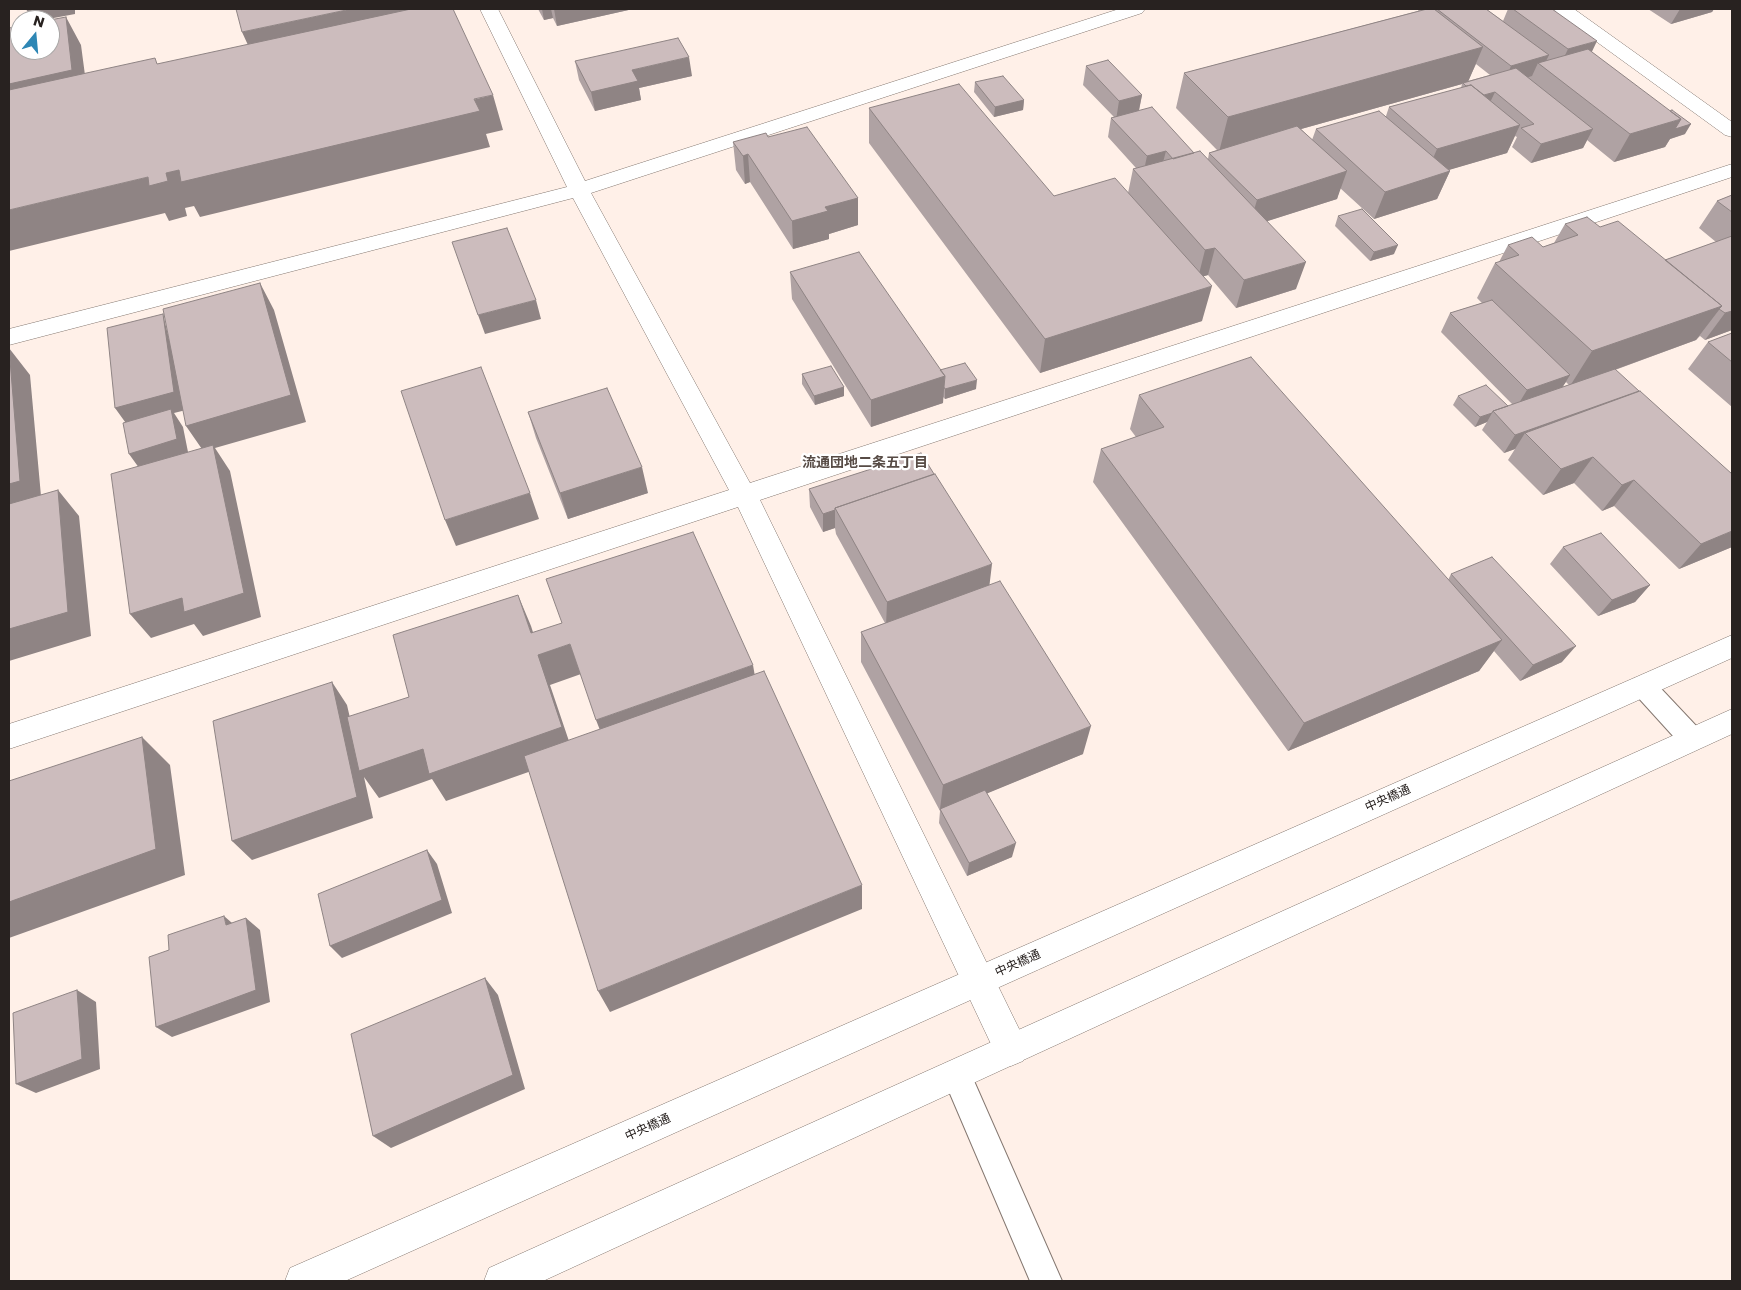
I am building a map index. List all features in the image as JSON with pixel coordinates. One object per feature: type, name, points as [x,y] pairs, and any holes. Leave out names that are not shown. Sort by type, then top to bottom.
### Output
[{"type":"street","points":[[489,9],[579,190],[745,496],[1011,1049]]},
{"type":"street","points":[[9,337],[579,190],[1136,9]]},
{"type":"street","points":[[1563,9],[1732,131]]},
{"type":"street","points":[[9,738],[1732,170]]},
{"type":"street","name":"中央橋通","points":[[303,1281],[1732,646]]},
{"type":"street","points":[[502,1281],[1732,721]]},
{"type":"lane","points":[[1643,686],[1692,739]]},
{"type":"lane","points":[[958,1075],[1046,1281]]},
{"type":"building","points":[[236,9],[351,9],[242,32]]},
{"type":"building","points":[[411,9],[453,9],[493,95],[474,99],[480,111],[181,182],[179,170],[166,173],[168,181],[149,186],[148,177],[9,210],[9,90],[155,58],[157,64]]},
{"type":"building","points":[[1427,9],[1434,9],[1483,47],[1228,117],[1184,73]]},
{"type":"building","points":[[1437,9],[1486,9],[1549,55],[1511,66]]},
{"type":"building","points":[[1513,9],[1552,9],[1597,41],[1568,49]]},
{"type":"building","points":[[66,17],[72,70],[9,84],[9,28],[10,60],[60,60],[60,18]]},
{"type":"building","points":[[678,38],[689,57],[632,70],[638,81],[591,92],[575,61]]},
{"type":"building","points":[[1588,49],[1681,119],[1630,134],[1538,63]]},
{"type":"building","points":[[1108,60],[1142,95],[1119,101],[1086,66]]},
{"type":"building","points":[[1516,68],[1593,129],[1541,144],[1521,128],[1534,124],[1495,92],[1484,95],[1471,85],[1466,86],[1463,83]]},
{"type":"building","points":[[1003,76],[1024,100],[995,107],[975,82]]},
{"type":"building","points":[[959,84],[1054,196],[1115,178],[1212,286],[1045,339],[869,108]]},
{"type":"building","points":[[1471,85],[1520,125],[1437,149],[1389,107]]},
{"type":"building","points":[[1152,107],[1194,153],[1173,159],[1166,151],[1147,156],[1111,118]]},
{"type":"building","points":[[1672,110],[1691,124],[1675,129],[1681,119],[1670,111]]},
{"type":"building","points":[[1379,111],[1450,171],[1385,192],[1316,129]]},
{"type":"building","points":[[1297,126],[1347,171],[1257,200],[1209,153]]},
{"type":"building","points":[[807,127],[858,198],[825,207],[828,211],[792,221],[748,154],[743,156],[733,142],[766,133],[768,137]]},
{"type":"building","points":[[1200,151],[1306,262],[1244,280],[1215,248],[1205,250],[1133,169]]},
{"type":"building","points":[[1732,195],[1732,212],[1717,201]]},
{"type":"building","points":[[1362,209],[1398,245],[1374,252],[1338,216]]},
{"type":"building","points":[[1587,217],[1600,227],[1618,221],[1722,306],[1592,351],[1495,263],[1519,255],[1508,245],[1532,237],[1543,247],[1578,235],[1565,224]]},
{"type":"building","points":[[507,228],[536,300],[478,315],[452,242]]},
{"type":"building","points":[[1732,236],[1732,311],[1725,313],[1719,309],[1722,306],[1665,260]]},
{"type":"building","points":[[859,252],[945,376],[871,400],[790,272]]},
{"type":"building","points":[[260,283],[291,395],[186,426],[163,309]]},
{"type":"building","points":[[1492,300],[1570,375],[1527,390],[1450,313]]},
{"type":"building","points":[[163,314],[174,392],[115,408],[107,328]]},
{"type":"building","points":[[1732,333],[1732,362],[1708,342]]},
{"type":"building","points":[[9,348],[20,481],[9,484]]},
{"type":"building","points":[[1251,357],[1502,640],[1304,723],[1101,449],[1164,427],[1139,395]]},
{"type":"building","points":[[965,363],[977,380],[945,389],[945,376],[940,370]]},
{"type":"building","points":[[831,366],[844,387],[814,396],[802,374]]},
{"type":"building","points":[[481,367],[530,493],[445,520],[401,391]]},
{"type":"building","points":[[1615,369],[1639,391],[1515,435],[1493,411]]},
{"type":"building","points":[[1486,385],[1508,406],[1480,417],[1458,396]]},
{"type":"building","points":[[607,388],[642,467],[560,493],[528,412]]},
{"type":"building","points":[[1640,391],[1732,474],[1732,531],[1701,544],[1634,480],[1622,485],[1593,457],[1561,469],[1525,433]]},
{"type":"building","points":[[171,409],[177,439],[129,454],[123,423]]},
{"type":"building","points":[[213,445],[244,593],[184,612],[182,598],[130,614],[111,474]]},
{"type":"building","points":[[921,453],[934,474],[835,508],[835,510],[823,514],[809,489]]},
{"type":"building","points":[[935,474],[992,564],[887,602],[835,508]]},
{"type":"building","points":[[58,490],[68,612],[9,629],[9,504]]},
{"type":"building","points":[[693,532],[753,665],[596,720],[570,644],[538,655],[562,727],[429,774],[423,749],[359,771],[347,717],[409,697],[393,635],[518,595],[531,633],[562,623],[546,579]]},
{"type":"building","points":[[1601,533],[1650,585],[1612,600],[1563,547]]},
{"type":"building","points":[[1492,557],[1576,646],[1533,665],[1451,574]]},
{"type":"building","points":[[1000,581],[1091,726],[943,785],[861,632]]},
{"type":"building","points":[[764,671],[862,885],[598,991],[524,756]]},
{"type":"building","points":[[332,682],[357,797],[232,841],[213,721]]},
{"type":"building","points":[[142,737],[156,849],[9,902],[9,781]]},
{"type":"building","points":[[985,790],[1016,843],[969,863],[940,809]]},
{"type":"building","points":[[427,850],[442,900],[330,946],[318,894]]},
{"type":"building","points":[[224,916],[226,925],[246,918],[256,990],[156,1027],[149,957],[169,950],[168,935]]},
{"type":"building","points":[[485,978],[513,1075],[373,1136],[351,1034]]},
{"type":"building","points":[[77,990],[82,1059],[16,1084],[13,1013]]},
{"type":"district","name":"流通団地二条五丁目","points":[[865,463]]}]
